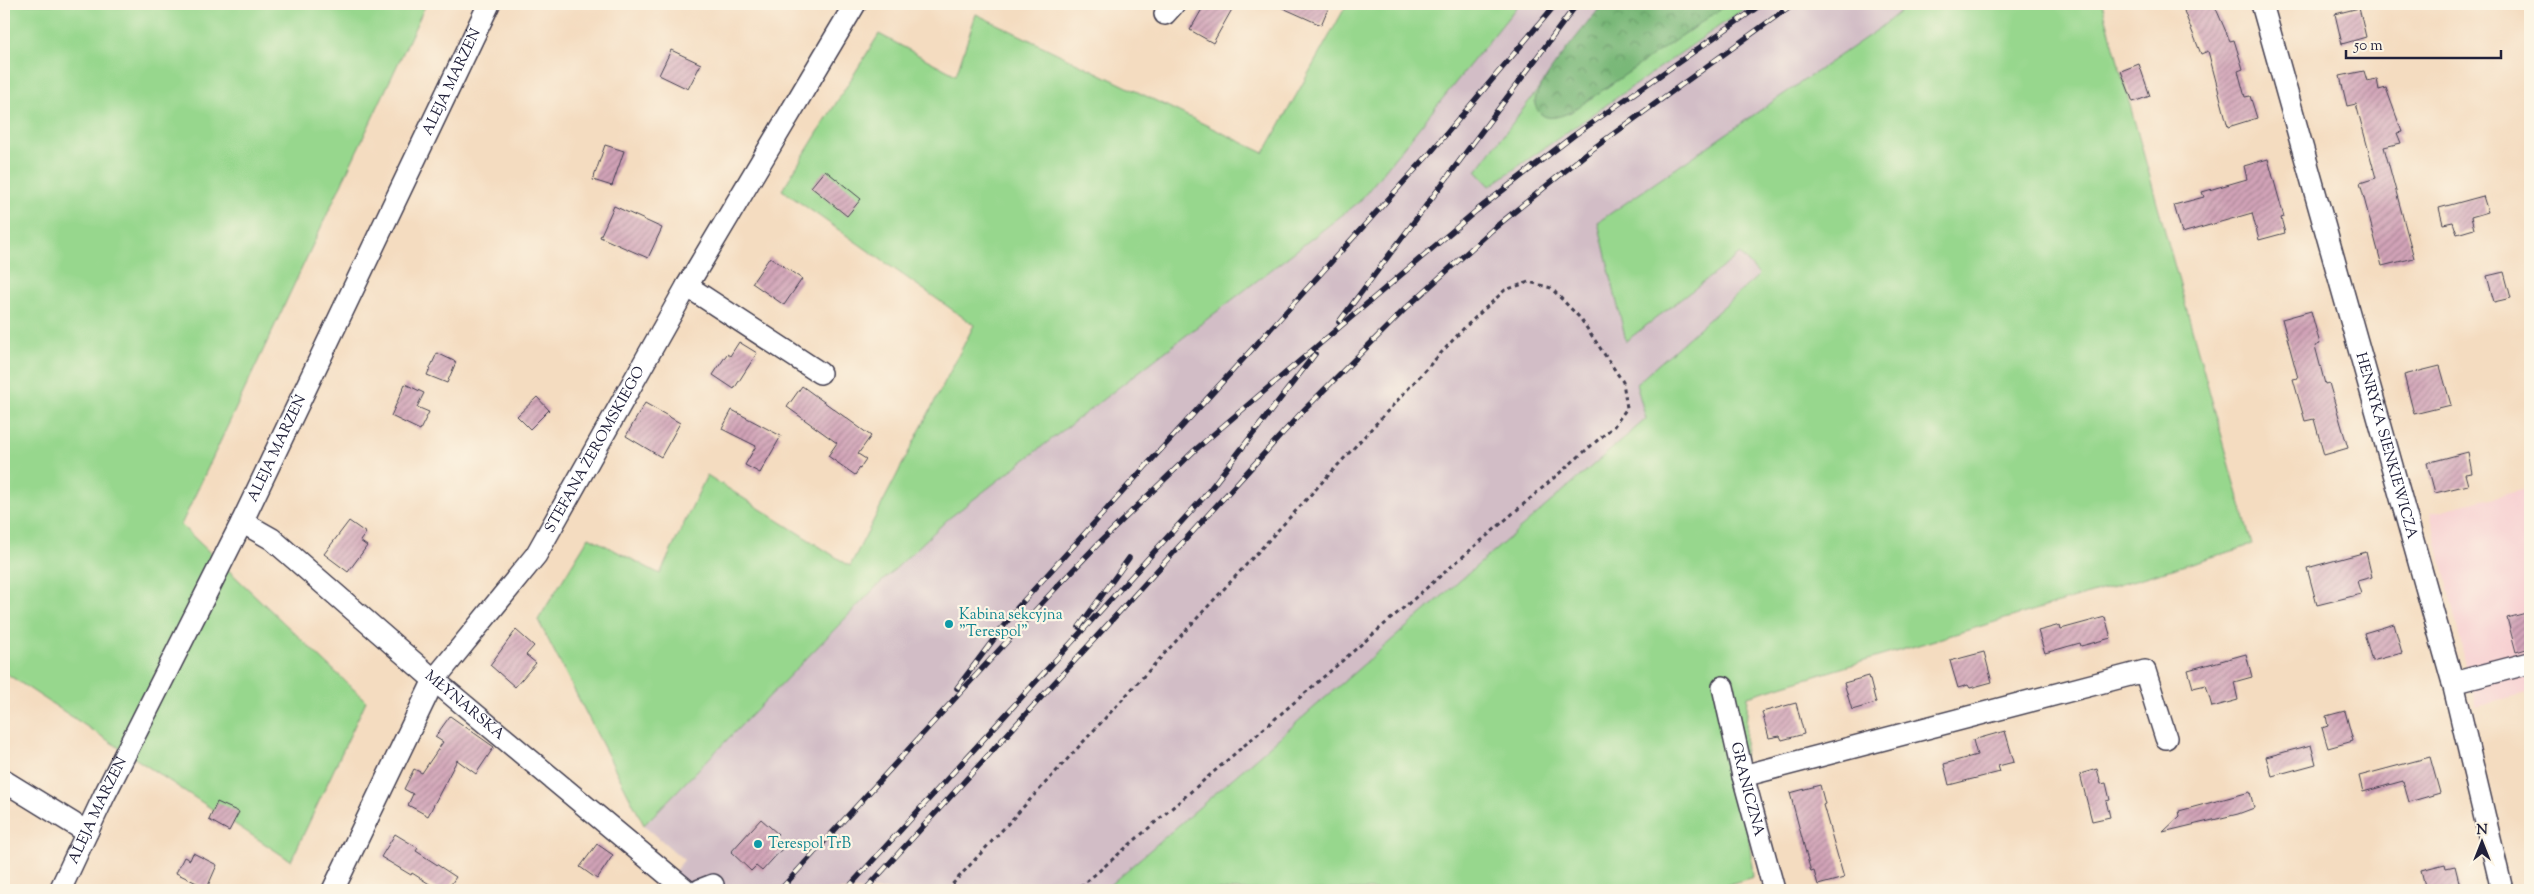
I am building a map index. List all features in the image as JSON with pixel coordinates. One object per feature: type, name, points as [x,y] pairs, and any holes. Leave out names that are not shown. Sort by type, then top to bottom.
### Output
[{"type":"street","name":"ALEJA MARZEŃ","points":[[60,890],[87,832],[242,522],[489,4]]},
{"type":"street","name":"STEFANA ŻEROMSKIEGO","points":[[333,890],[434,680],[536,555],[688,286],[855,4]]},
{"type":"street","name":"HENRYKA SIENKIEWICZA","points":[[2262,4],[2453,683],[2502,890]]},
{"type":"street","points":[[688,286],[820,373]]},
{"type":"street","name":"MŁYNARSKA","points":[[242,522],[272,539],[434,680],[686,890]]},
{"type":"street","points":[[2453,683],[2530,663]]},
{"type":"street","points":[[1743,776],[2145,671],[2166,738]]},
{"type":"street","name":"GRANICZNA","points":[[1723,687],[1743,776],[1774,890]]},
{"type":"street","points":[[4,781],[87,832]]},
{"type":"path","points":[[947,890],[1464,328],[1505,290],[1529,282],[1551,288],[1580,318],[1623,382],[1627,408],[1614,426],[1077,890]]},
{"type":"shaded area","points":[[1519,4],[1603,4],[1476,171],[1490,186],[1751,4],[1909,4],[1880,28],[1626,341],[1740,254],[1759,275],[1637,384],[1646,419],[1104,890],[659,890],[684,860],[644,825],[874,589],[948,519],[1359,202]]},
{"type":"shaded area","points":[[2530,488],[2530,692],[2476,707],[2430,513]]},
{"type":"green space","points":[[4,4],[426,4],[181,525],[366,701],[291,861],[4,672]]},
{"type":"green space","points":[[1347,4],[1519,4],[1359,202],[948,519],[874,589],[644,825],[538,620],[589,537],[660,574],[707,475],[850,566],[974,325],[782,190],[879,34],[956,75],[976,14],[1264,153]]},
{"type":"green space","points":[[1603,4],[1751,4],[1490,186],[1476,171]]},
{"type":"green space","points":[[1603,4],[1728,4],[1571,112],[1554,117],[1542,115],[1536,107],[1535,101],[1544,81]]},
{"type":"green space","points":[[1909,4],[2102,4],[2252,545],[1748,696],[1743,776],[1753,877],[1710,890],[1104,890],[1646,419],[1636,384],[1759,275],[1740,254],[1626,341],[1598,222],[1880,28]]},
{"type":"building","points":[[1205,4],[1235,4],[1213,43],[1190,30]]},
{"type":"building","points":[[1274,4],[1330,4],[1321,25]]},
{"type":"building","points":[[2186,4],[2214,4],[2230,41],[2234,40],[2243,69],[2238,71],[2245,97],[2250,96],[2257,118],[2228,127],[2208,51],[2201,54],[2184,11],[2188,9]]},
{"type":"building","points":[[2359,8],[2366,37],[2342,44],[2335,14]]},
{"type":"building","points":[[671,50],[701,64],[688,89],[659,75]]},
{"type":"building","points":[[2139,64],[2150,96],[2133,102],[2121,71]]},
{"type":"building","points":[[2364,71],[2367,81],[2377,79],[2379,90],[2386,88],[2402,132],[2397,133],[2401,143],[2384,147],[2414,258],[2382,266],[2360,183],[2376,178],[2356,104],[2347,106],[2340,76]]},
{"type":"building","points":[[605,145],[624,151],[612,186],[593,180]]},
{"type":"building","points":[[2268,159],[2284,217],[2281,218],[2285,233],[2259,240],[2252,213],[2182,233],[2174,205],[2204,197],[2202,192],[2247,179],[2244,166]]},
{"type":"building","points":[[825,170],[861,199],[847,216],[811,187]]},
{"type":"building","points":[[2483,196],[2488,212],[2471,217],[2474,229],[2457,234],[2453,222],[2443,224],[2439,208]]},
{"type":"building","points":[[614,206],[662,228],[648,258],[600,237]]},
{"type":"building","points":[[770,257],[802,279],[784,305],[752,283]]},
{"type":"building","points":[[2504,272],[2511,298],[2494,302],[2487,276]]},
{"type":"building","points":[[2311,311],[2320,344],[2315,346],[2325,384],[2329,383],[2348,448],[2324,455],[2314,419],[2305,421],[2293,379],[2298,378],[2282,319]]},
{"type":"building","points":[[739,342],[757,353],[734,389],[713,375],[727,354],[730,356]]},
{"type":"building","points":[[437,353],[456,362],[447,383],[427,375]]},
{"type":"building","points":[[2440,366],[2451,405],[2414,414],[2404,375]]},
{"type":"building","points":[[405,384],[424,393],[417,407],[429,412],[420,430],[391,416]]},
{"type":"building","points":[[802,386],[871,436],[858,454],[866,459],[855,475],[828,456],[837,443],[787,407]]},
{"type":"building","points":[[537,397],[549,410],[530,429],[517,416]]},
{"type":"building","points":[[645,403],[680,423],[661,457],[626,436]]},
{"type":"building","points":[[732,410],[781,436],[760,473],[745,465],[756,446],[722,429]]},
{"type":"building","points":[[2468,452],[2472,473],[2465,474],[2468,485],[2435,493],[2427,463]]},
{"type":"building","points":[[349,521],[366,533],[360,541],[367,546],[348,572],[324,554]]},
{"type":"building","points":[[2366,552],[2372,577],[2357,581],[2361,594],[2317,605],[2307,568]]},
{"type":"building","points":[[2530,612],[2530,648],[2516,652],[2507,618]]},
{"type":"building","points":[[2105,617],[2111,638],[2081,646],[2080,643],[2045,653],[2038,631],[2060,625],[2061,629]]},
{"type":"building","points":[[2394,624],[2402,653],[2372,661],[2364,633]]},
{"type":"building","points":[[516,630],[534,646],[526,655],[536,663],[515,687],[490,665]]},
{"type":"building","points":[[1984,652],[1992,682],[1970,688],[1968,685],[1958,688],[1950,661]]},
{"type":"building","points":[[2246,654],[2252,677],[2234,682],[2238,700],[2212,707],[2206,685],[2193,688],[2188,670]]},
{"type":"building","points":[[1869,676],[1876,703],[1852,710],[1844,683]]},
{"type":"building","points":[[1796,703],[1804,734],[1782,740],[1780,736],[1769,738],[1762,712]]},
{"type":"building","points":[[2345,711],[2353,741],[2328,748],[2322,728],[2328,726],[2326,716]]},
{"type":"building","points":[[450,716],[494,747],[476,774],[457,760],[428,816],[408,805],[413,794],[404,789],[414,769],[422,773],[443,742],[435,737]]},
{"type":"building","points":[[2005,731],[2014,762],[1998,766],[2000,772],[1949,785],[1944,764],[1977,755],[1973,740]]},
{"type":"building","points":[[2311,745],[2316,764],[2272,776],[2266,757]]},
{"type":"building","points":[[2430,757],[2440,793],[2409,802],[2403,781],[2363,792],[2359,776]]},
{"type":"building","points":[[2097,769],[2101,784],[2106,783],[2110,800],[2106,801],[2110,817],[2092,821],[2080,774]]},
{"type":"building","points":[[1820,785],[1825,804],[1823,805],[1844,878],[1818,885],[1814,871],[1811,872],[1790,793]]},
{"type":"building","points":[[2250,792],[2254,808],[2238,814],[2163,832],[2180,816],[2179,811]]},
{"type":"building","points":[[217,802],[239,812],[229,831],[209,820]]},
{"type":"building","name":"Terespol TrB","points":[[761,819],[778,834],[772,839],[782,849],[762,871],[756,866],[751,871],[731,852]]},
{"type":"building","points":[[395,834],[418,848],[416,851],[456,877],[447,890],[439,890],[381,857]]},
{"type":"building","points":[[597,844],[613,855],[597,879],[580,867]]},
{"type":"building","points":[[193,853],[217,865],[207,888],[176,873],[184,857],[190,860]]},
{"type":"building","points":[[2445,864],[2446,868],[2455,866],[2461,890],[2426,890],[2421,870]]},
{"type":"railway","points":[[957,688],[1018,607],[1431,152],[1556,4]]},
{"type":"railway","points":[[1339,322],[1577,4]]},
{"type":"railway","points":[[780,890],[1053,591],[1099,543],[1195,450],[1476,211],[1573,136],[1762,4]]},
{"type":"railway","points":[[865,890],[1303,411],[1406,308],[1492,230],[1587,153],[1793,4]]},
{"type":"railway","points":[[846,890],[1204,497],[1315,354]]},
{"type":"railway","points":[[1079,627],[1129,558]]},
{"type":"place","name":"Kabina sekcyjna \"Terespol\"","points":[[949,624]]},
{"type":"place","name":"Terespol TrB","points":[[758,844]]}]
